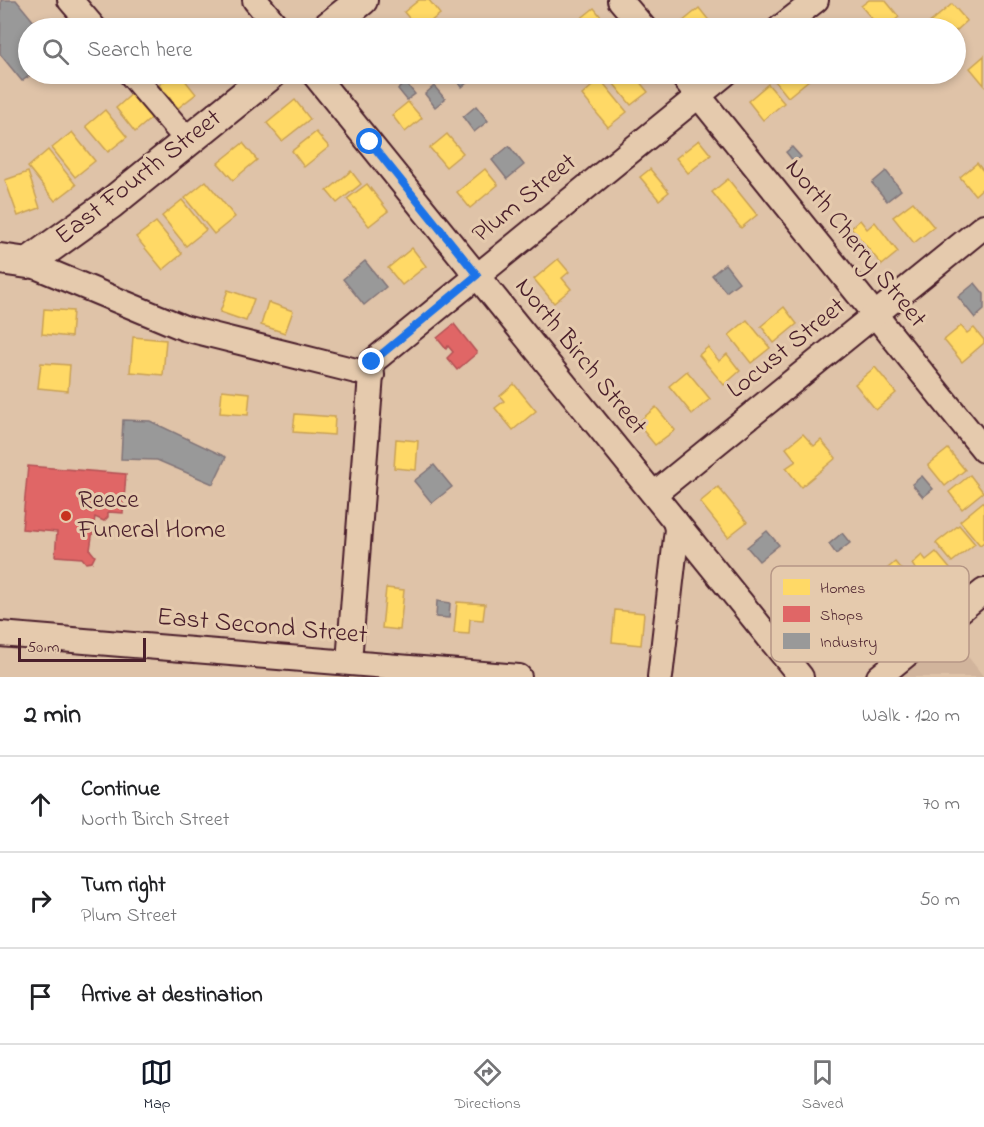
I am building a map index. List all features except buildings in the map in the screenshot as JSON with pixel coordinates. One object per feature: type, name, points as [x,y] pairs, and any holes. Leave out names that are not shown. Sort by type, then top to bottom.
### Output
[{"type":"main road","points":[[340,18],[362,0]]},
{"type":"main road","name":"East Fourth Street","points":[[7,261],[110,204],[259,84]]},
{"type":"street","points":[[70,0],[85,18]]},
{"type":"street","points":[[255,0],[270,18]]},
{"type":"street","points":[[620,0],[635,18]]},
{"type":"street","points":[[793,18],[816,0]]},
{"type":"street","points":[[140,84],[188,141]]},
{"type":"street","name":"North Birch Street","points":[[322,84],[771,640]]},
{"type":"street","name":"North Cherry Street","points":[[689,84],[984,450]]},
{"type":"street","name":"Plum Street","points":[[349,662],[372,362],[712,84]]},
{"type":"street","name":"Locust Street","points":[[654,494],[984,226]]},
{"type":"street","points":[[7,261],[184,328],[372,375]]},
{"type":"street","points":[[660,677],[677,529],[675,521]]},
{"type":"street","points":[[969,603],[984,591]]},
{"type":"street","name":"East Second Street","points":[[0,634],[519,677]]},
{"type":"street","name":"North Birch Street","points":[[789,662],[801,677]]},
{"type":"street","points":[[879,677],[897,662]]},
{"type":"shaded area","points":[[969,658],[984,677],[879,677],[897,662],[969,662]]},
{"type":"place","name":"Reece Funeral Home","points":[[66,516]]},
{"type":"route","points":[[370,142],[477,275],[372,362]]}]
